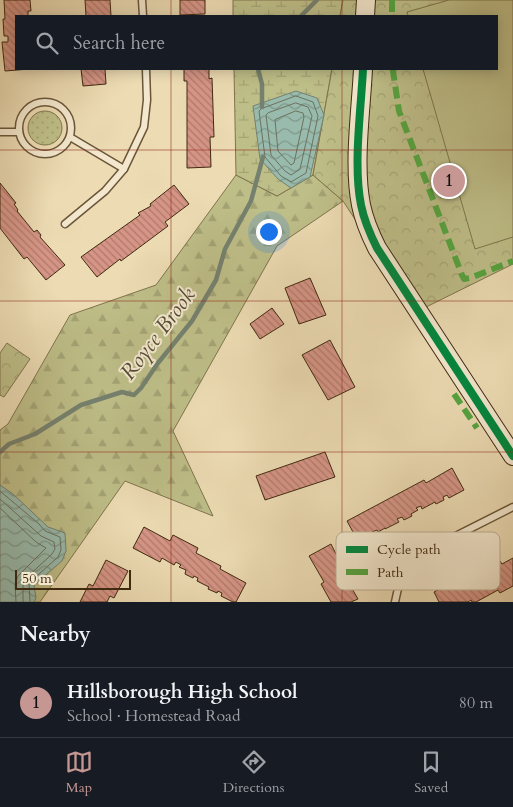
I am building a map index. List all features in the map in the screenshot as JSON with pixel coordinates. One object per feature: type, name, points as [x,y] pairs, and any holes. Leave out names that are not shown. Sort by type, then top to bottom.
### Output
[{"type":"street","points":[[365,15],[366,0]]},
{"type":"street","points":[[363,70],[358,184],[366,225],[377,248],[513,456]]},
{"type":"lane","points":[[142,0],[143,15]]},
{"type":"lane","points":[[65,224],[105,191],[124,169],[144,127],[147,100],[146,70]]},
{"type":"lane","points":[[40,102],[49,102],[58,105],[70,119],[70,136],[60,150],[45,154],[29,150],[23,144],[19,132],[20,120],[24,112],[31,106],[40,102]]},
{"type":"lane","points":[[0,132],[19,132]]},
{"type":"lane","points":[[70,136],[124,169]]},
{"type":"lane","points":[[464,532],[513,507]]},
{"type":"green space","points":[[233,0],[343,0],[340,15],[233,15]]},
{"type":"green space","points":[[343,0],[513,0],[513,264],[416,312],[343,201],[313,175],[332,70],[498,70],[498,15],[340,15]]},
{"type":"green space","points":[[449,0],[513,0],[513,237],[475,249],[423,70],[498,70],[498,15],[408,15],[407,12]]},
{"type":"green space","points":[[234,70],[332,70],[313,175],[277,196],[236,175]]},
{"type":"green space","points":[[45,111],[57,116],[62,128],[57,140],[45,145],[33,140],[28,128],[33,116]]},
{"type":"green space","points":[[236,175],[277,196],[313,175],[343,201],[277,246],[173,431],[213,516],[125,481],[40,602],[0,602],[0,430],[8,424],[70,315],[156,285]]},
{"type":"green space","points":[[7,343],[30,359],[4,397],[0,395],[0,353]]},
{"type":"water","points":[[296,91],[317,98],[324,115],[310,177],[291,188],[278,179],[260,159],[253,106]]},
{"type":"water","points":[[0,485],[13,494],[48,527],[65,533],[66,551],[62,561],[34,585],[36,598],[34,602],[0,602]]},
{"type":"building","points":[[4,0],[30,0],[31,11],[28,11],[28,15],[15,15],[15,70],[18,70],[5,71],[2,42],[8,42],[8,36],[4,36],[3,19],[5,19]]},
{"type":"building","points":[[85,0],[110,0],[111,15],[86,15]]},
{"type":"building","points":[[180,0],[205,0],[205,14],[180,15]]},
{"type":"building","points":[[81,70],[105,70],[106,84],[83,86]]},
{"type":"building","points":[[184,70],[209,70],[209,79],[212,78],[214,137],[210,137],[211,167],[187,168],[187,81],[184,81]]},
{"type":"building","points":[[0,183],[16,203],[14,204],[17,211],[34,232],[37,230],[41,235],[40,237],[65,265],[46,280],[27,257],[24,259],[0,228]]},
{"type":"building","points":[[174,185],[189,204],[165,222],[168,226],[97,277],[81,257],[140,215],[138,213],[151,206],[150,204]]},
{"type":"building","points":[[310,278],[326,315],[299,324],[285,288]]},
{"type":"building","points":[[272,308],[284,324],[260,339],[250,324]]},
{"type":"building","points":[[330,340],[355,387],[328,400],[302,355]]},
{"type":"building","points":[[325,452],[335,477],[265,500],[256,476]]},
{"type":"building","points":[[452,468],[464,490],[449,498],[447,495],[443,497],[444,500],[436,504],[435,502],[422,509],[421,506],[416,508],[418,510],[411,514],[412,516],[404,520],[402,517],[397,519],[399,522],[378,532],[377,530],[372,532],[353,532],[347,521],[424,480],[426,483]]},
{"type":"building","points":[[144,527],[170,541],[173,535],[198,548],[196,553],[221,566],[220,569],[246,583],[236,602],[221,596],[222,593],[218,591],[217,593],[208,589],[209,587],[197,581],[198,578],[185,574],[186,570],[179,567],[181,565],[176,562],[174,565],[162,558],[160,562],[133,548]]},
{"type":"building","points":[[331,544],[336,554],[336,590],[353,590],[358,599],[351,602],[331,602],[321,584],[324,582],[309,556]]},
{"type":"building","points":[[513,558],[513,586],[500,593],[498,590],[500,590],[500,561],[502,564]]},
{"type":"building","points":[[106,560],[128,571],[114,598],[110,596],[107,602],[80,602],[89,584],[93,586]]},
{"type":"building","points":[[438,590],[498,590],[476,602],[471,600],[468,602],[439,602],[434,592]]},
{"type":"waterway","name":"Royce Brook","points":[[302,15],[317,0]]},
{"type":"waterway","name":"Royce Brook","points":[[258,70],[262,84],[262,107]]},
{"type":"waterway","name":"Royce Brook","points":[[0,452],[9,444],[35,434],[81,405],[122,392],[134,395],[141,388],[158,363],[192,321],[216,280],[225,249],[251,201],[263,157]]},
{"type":"marked path","points":[[392,0],[392,15]]},
{"type":"marked path","points":[[394,70],[399,111],[464,279],[513,261]]},
{"type":"marked path","points":[[454,394],[477,428]]},
{"type":"cycle path","points":[[363,70],[358,137],[358,173],[361,205],[367,227],[377,248],[513,456]]},
{"type":"place","name":"Hillsborough High School","points":[[449,181]]}]
